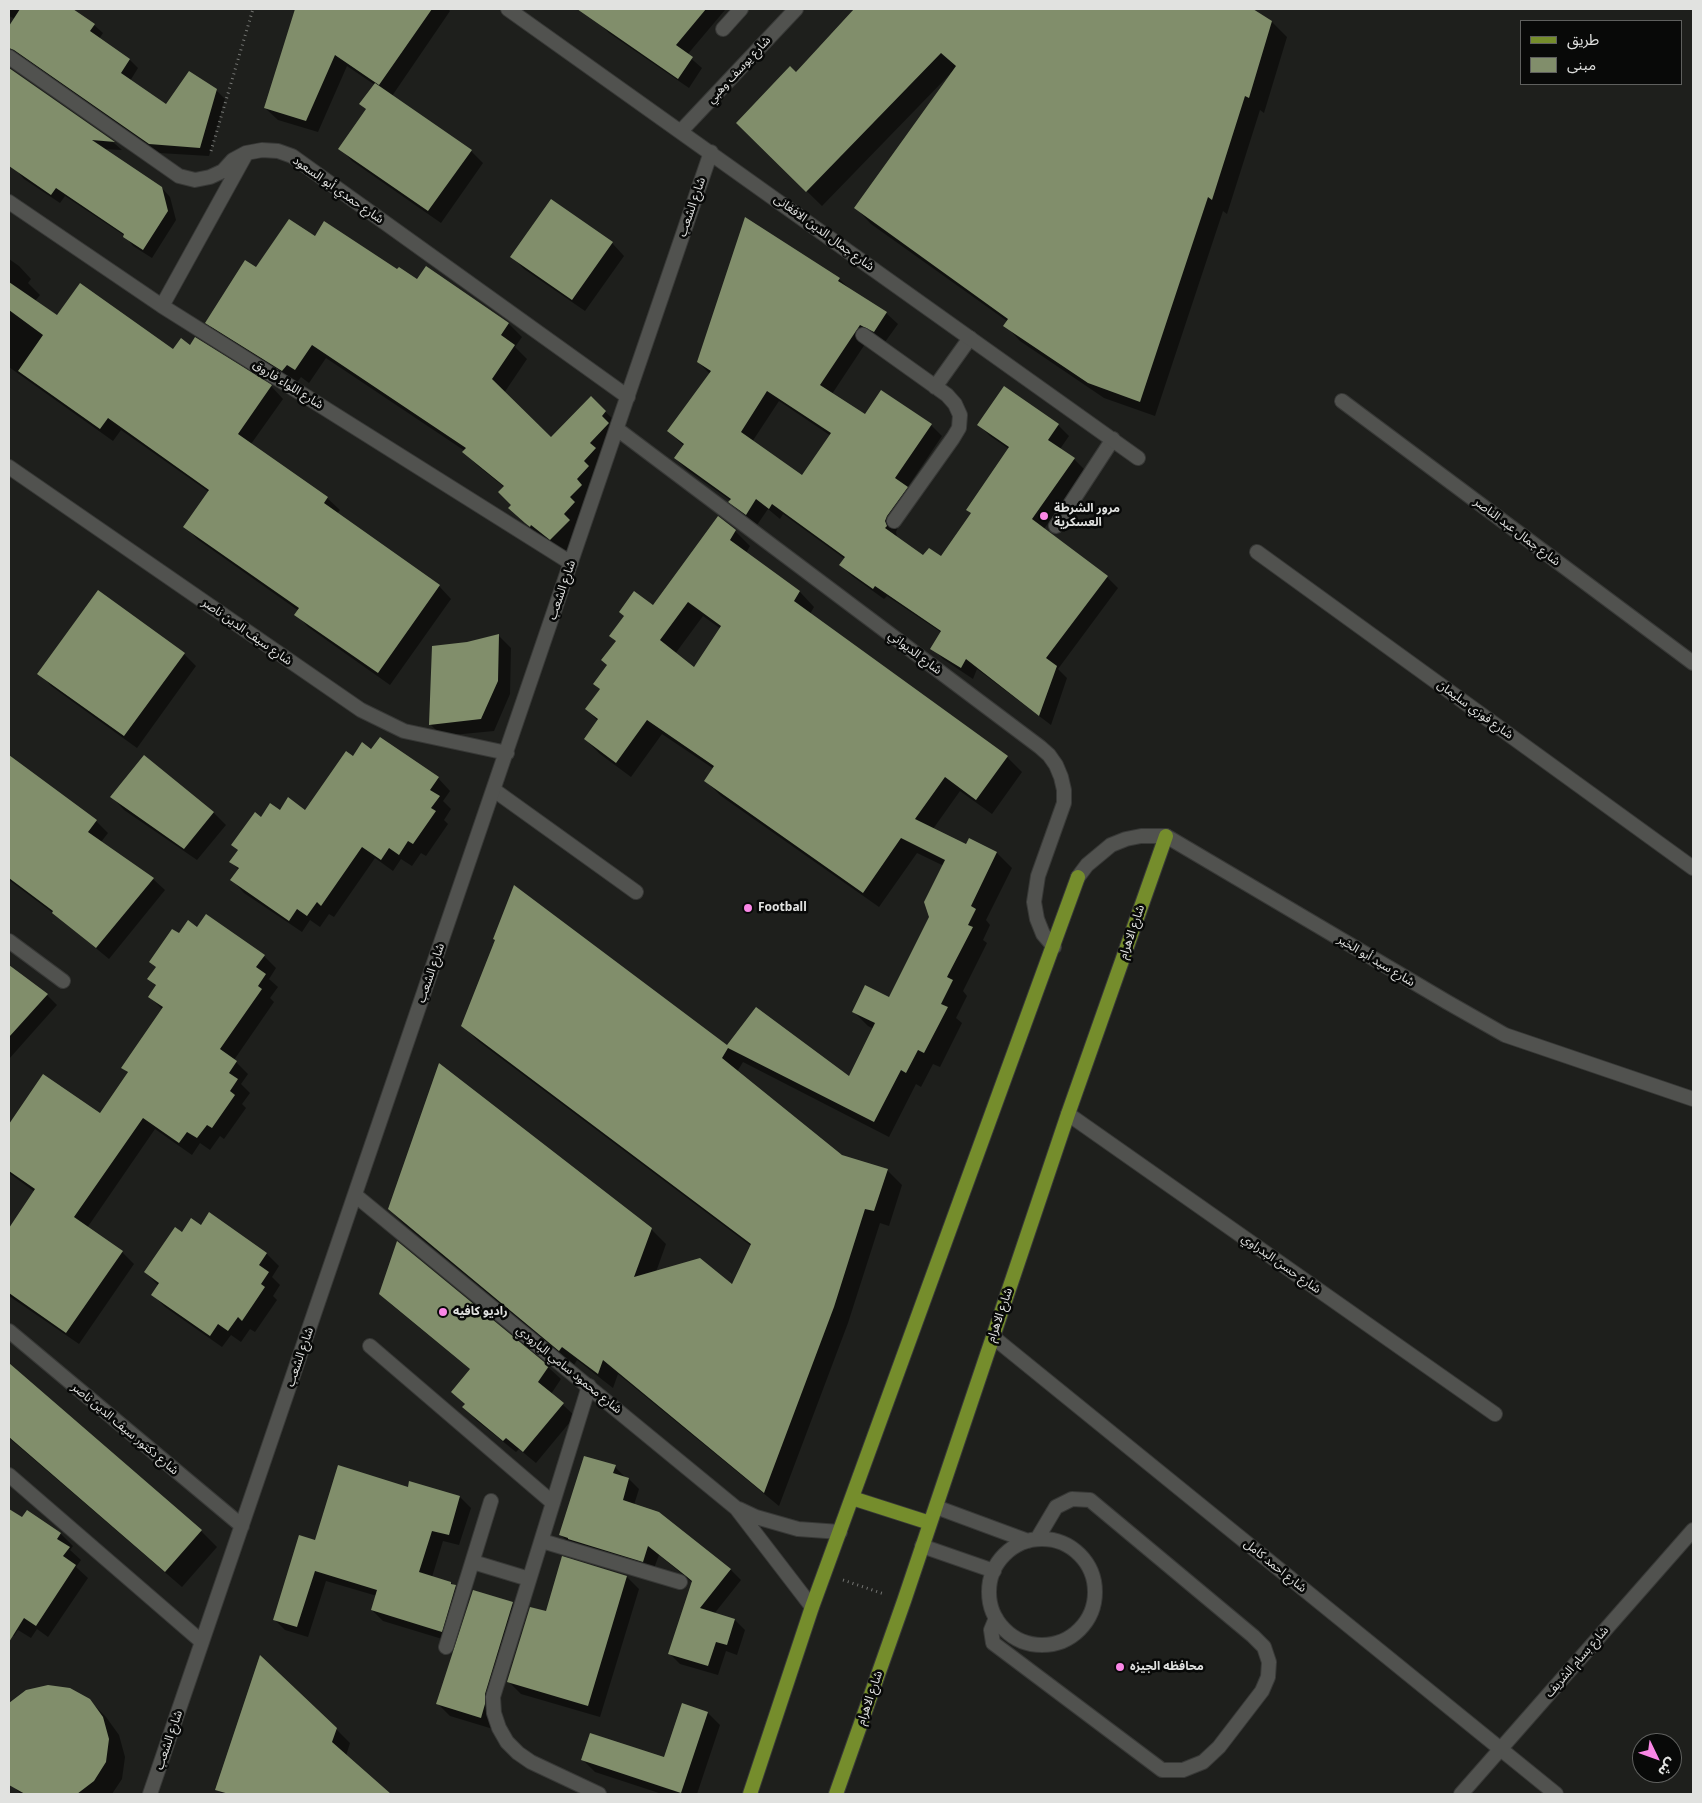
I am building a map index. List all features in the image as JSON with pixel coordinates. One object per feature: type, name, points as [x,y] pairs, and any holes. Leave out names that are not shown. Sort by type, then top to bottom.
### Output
[{"type":"main road","name":"شارع الاهرام","points":[[836,1794],[904,1601],[1068,1114],[1166,836]]},
{"type":"main road","points":[[750,1794],[812,1607],[1078,877]]},
{"type":"main road","points":[[852,1498],[930,1522]]},
{"type":"street","name":"شارع جمال الدين الافغانى","points":[[508,9],[1138,458]]},
{"type":"street","points":[[723,29],[741,9]]},
{"type":"street","name":"شارع يوسف وهبي","points":[[681,131],[796,9]]},
{"type":"street","points":[[9,57],[179,176],[195,180],[210,177],[223,171],[233,160],[246,153]]},
{"type":"street","name":"شارع حمدي أبو السعود","points":[[246,153],[262,150],[278,151],[292,156],[628,397]]},
{"type":"street","name":"شارع الشعب","points":[[150,1794],[711,152]]},
{"type":"street","points":[[162,306],[246,153]]},
{"type":"street","name":"شارع اللواء فاروق","points":[[9,202],[162,306],[571,562]]},
{"type":"street","points":[[863,335],[935,386],[955,404],[960,415],[959,428],[953,438],[894,521]]},
{"type":"street","points":[[935,386],[970,338]]},
{"type":"street","name":"شارع جمال عبد الناصر","points":[[1342,401],[1693,663]]},
{"type":"street","name":"شارع الديواني","points":[[617,429],[1049,755],[1061,777],[1064,803],[1038,876],[1034,902],[1043,934],[1054,947]]},
{"type":"street","points":[[1056,526],[1113,439]]},
{"type":"street","name":"شارع سيف الدين ناصر","points":[[9,467],[361,710],[404,731],[507,753]]},
{"type":"street","name":"شارع فوزي سليمان","points":[[1257,552],[1693,868]]},
{"type":"street","points":[[494,790],[636,892]]},
{"type":"street","points":[[1078,877],[1087,864],[1112,845],[1126,839],[1141,836],[1166,836]]},
{"type":"street","name":"شارع سيد أبو الخير","points":[[1166,836],[1505,1035],[1693,1098]]},
{"type":"street","points":[[9,941],[63,981]]},
{"type":"street","name":"شارع حسن البدراوي","points":[[1068,1114],[1494,1414]]},
{"type":"street","name":"شارع محمود سامي البارودي","points":[[355,1195],[736,1508],[812,1607]]},
{"type":"street","name":"شارع دكتور سيف الدين ناصر","points":[[9,1331],[242,1526]]},
{"type":"street","name":"شارع احمد كامل","points":[[993,1337],[1556,1794]]},
{"type":"street","points":[[370,1346],[553,1503]]},
{"type":"street","points":[[589,1386],[493,1697],[496,1720],[507,1742],[518,1753],[531,1762],[599,1794]]},
{"type":"street","points":[[9,1474],[202,1642]]},
{"type":"street","points":[[936,1507],[1032,1540],[1053,1540],[1079,1554],[1088,1566],[1094,1580],[1095,1595],[1092,1610],[1085,1623],[1074,1634],[1061,1642],[1046,1645],[1017,1640],[1005,1630],[991,1608],[990,1583],[999,1561],[1007,1552],[1032,1540],[1056,1507],[1072,1498],[1090,1500],[1264,1647],[1269,1662],[1268,1677],[1262,1691],[1219,1747],[1203,1762],[1183,1770],[1162,1770],[993,1643],[991,1630],[996,1618]]},
{"type":"street","points":[[446,1647],[491,1502]]},
{"type":"street","name":"شارع محمود سامي البارودي","points":[[736,1508],[756,1517],[798,1529],[840,1532]]},
{"type":"street","name":"شارع بسام الشريف","points":[[1461,1794],[1693,1530]]},
{"type":"street","points":[[542,1541],[680,1582]]},
{"type":"street","points":[[922,1546],[994,1572]]},
{"type":"street","points":[[473,1562],[529,1579]]},
{"type":"path","points":[[203,178],[253,9]]},
{"type":"path","points":[[825,1574],[904,1601]]},
{"type":"building","points":[[20,9],[73,9],[95,24],[90,31],[130,59],[121,73],[166,104],[189,71],[217,89],[200,148],[149,144],[9,48],[9,26]]},
{"type":"building","points":[[295,9],[432,9],[379,85],[335,55],[306,121],[264,108]]},
{"type":"building","points":[[577,9],[706,9],[676,45],[693,57],[678,79]]},
{"type":"building","points":[[854,9],[1253,9],[1272,21],[1249,98],[1245,96],[1212,200],[1208,197],[1140,402],[1088,383],[1003,326],[1008,319],[854,208],[956,66],[941,53],[806,192],[736,123],[790,66],[796,72]]},
{"type":"building","points":[[9,68],[115,142],[92,140],[162,187],[168,211],[143,250],[123,237],[124,234],[56,188],[51,195],[9,166]]},
{"type":"building","points":[[375,83],[472,150],[428,211],[338,149],[366,109],[359,104]]},
{"type":"building","points":[[551,199],[613,242],[572,300],[510,257]]},
{"type":"building","points":[[745,217],[840,278],[838,281],[887,312],[874,332],[860,325],[820,385],[865,414],[881,390],[932,424],[895,478],[908,487],[885,521],[887,526],[885,528],[923,555],[929,548],[941,556],[971,513],[966,510],[1009,447],[977,425],[1004,386],[1059,424],[1048,440],[1075,458],[1032,519],[1108,576],[1046,658],[1057,666],[1039,716],[966,659],[961,668],[930,649],[941,631],[875,586],[873,589],[839,565],[845,557],[772,504],[769,509],[756,499],[746,515],[728,502],[731,499],[674,458],[684,444],[667,431],[711,371],[697,362]],"holes":[[[767,391],[831,433],[802,475],[741,432]]]},
{"type":"building","points":[[289,219],[315,236],[324,221],[397,269],[399,267],[417,279],[426,266],[509,323],[501,335],[515,345],[492,379],[551,437],[591,396],[606,411],[602,416],[609,423],[590,443],[596,448],[584,461],[589,466],[577,479],[582,485],[570,497],[575,502],[564,514],[570,520],[550,540],[531,525],[530,527],[508,508],[511,505],[498,492],[504,486],[462,452],[466,448],[312,345],[295,370],[287,365],[282,371],[205,323],[245,260],[256,267]]},
{"type":"building","points":[[9,282],[57,315],[80,283],[173,349],[181,338],[190,345],[195,337],[272,385],[238,434],[328,497],[324,503],[440,585],[378,673],[294,615],[299,608],[183,527],[209,490],[108,418],[100,429],[18,371],[43,335],[9,310]]},
{"type":"building","points":[[718,516],[736,530],[730,540],[800,591],[794,601],[1008,756],[976,800],[945,777],[915,819],[966,844],[969,838],[997,852],[971,906],[976,909],[968,925],[973,927],[947,977],[953,980],[941,1004],[948,1007],[924,1053],[918,1050],[906,1073],[901,1070],[874,1122],[728,1048],[722,1058],[842,1155],[888,1169],[874,1211],[865,1209],[834,1307],[764,1493],[603,1360],[598,1374],[562,1347],[559,1351],[388,1209],[439,1063],[652,1228],[634,1277],[700,1258],[732,1284],[751,1244],[461,1026],[495,940],[493,939],[514,885],[727,1045],[756,1007],[849,1076],[875,1023],[852,1012],[865,985],[889,997],[929,917],[924,902],[945,860],[901,838],[863,893],[704,781],[714,766],[647,720],[616,763],[584,739],[598,719],[585,709],[600,689],[593,684],[607,665],[601,660],[616,641],[609,636],[624,616],[619,612],[634,591],[653,605]],"holes":[[[688,602],[721,626],[694,667],[660,640]]]},
{"type":"building","points":[[98,590],[185,653],[124,736],[37,674]]},
{"type":"building","points":[[499,634],[498,681],[481,719],[429,725],[432,646],[467,642]]},
{"type":"building","points":[[380,737],[439,777],[430,790],[440,796],[431,808],[436,811],[413,844],[408,841],[399,855],[389,848],[381,860],[362,847],[321,906],[317,902],[307,916],[297,909],[289,921],[230,880],[239,868],[229,862],[238,850],[231,845],[255,812],[261,817],[270,803],[280,810],[288,797],[305,810],[346,751],[353,756],[362,742],[371,749]]},
{"type":"building","points":[[9,755],[97,820],[88,832],[154,878],[96,948],[52,913],[53,911],[9,878]]},
{"type":"building","points":[[144,755],[214,812],[184,849],[110,797]]},
{"type":"building","points":[[206,914],[265,955],[256,967],[266,974],[258,986],[262,989],[220,1049],[237,1061],[229,1073],[238,1079],[230,1091],[235,1095],[212,1128],[207,1125],[197,1138],[187,1132],[179,1143],[143,1118],[74,1217],[123,1251],[66,1333],[9,1293],[9,1228],[35,1189],[9,1171],[9,1124],[43,1074],[100,1113],[128,1072],[121,1068],[163,1007],[148,997],[156,985],[147,979],[156,967],[149,962],[172,929],[179,933],[188,920],[197,927]]},
{"type":"building","points":[[9,965],[48,994],[9,1037]]},
{"type":"building","points":[[209,1212],[267,1253],[259,1265],[269,1272],[261,1284],[265,1287],[242,1321],[238,1317],[228,1331],[218,1324],[210,1336],[151,1295],[159,1283],[144,1272],[175,1227],[182,1232],[191,1218],[201,1225]]},
{"type":"building","points":[[397,1241],[549,1366],[538,1382],[564,1403],[523,1452],[506,1438],[503,1441],[462,1407],[465,1404],[451,1392],[470,1369],[379,1294]]},
{"type":"building","points":[[9,1363],[202,1530],[165,1572],[9,1437]]},
{"type":"building","points":[[584,1456],[616,1465],[613,1473],[629,1478],[623,1500],[659,1512],[731,1569],[700,1608],[735,1619],[727,1645],[716,1642],[708,1666],[668,1654],[692,1581],[648,1546],[643,1562],[559,1535]]},
{"type":"building","points":[[338,1465],[408,1487],[409,1481],[460,1496],[449,1535],[432,1531],[419,1572],[456,1585],[442,1632],[371,1610],[377,1590],[315,1571],[297,1627],[273,1620],[299,1535],[315,1540]]},
{"type":"building","points":[[9,1509],[22,1517],[27,1510],[61,1533],[57,1539],[70,1547],[63,1556],[76,1565],[36,1626],[24,1618],[9,1642]]},
{"type":"building","points":[[562,1556],[627,1576],[588,1706],[507,1682],[530,1607],[546,1611]]},
{"type":"building","points":[[473,1590],[513,1602],[485,1694],[485,1704],[481,1718],[436,1704]]},
{"type":"building","points":[[260,1655],[337,1728],[332,1742],[391,1794],[229,1794],[215,1790]]},
{"type":"building","points":[[48,1685],[70,1688],[90,1699],[103,1717],[109,1739],[106,1762],[94,1781],[77,1794],[25,1794],[9,1785],[9,1703],[26,1690]]},
{"type":"building","points":[[682,1703],[708,1712],[681,1793],[581,1760],[590,1733],[664,1757]]},
{"type":"place","name":"مرور الشرطة العسكرية","points":[[1044,516]]},
{"type":"place","name":"Football","points":[[748,908]]},
{"type":"place","name":"راديو كافيه","points":[[443,1312]]},
{"type":"place","name":"محافظه الجيزه","points":[[1120,1667]]}]
